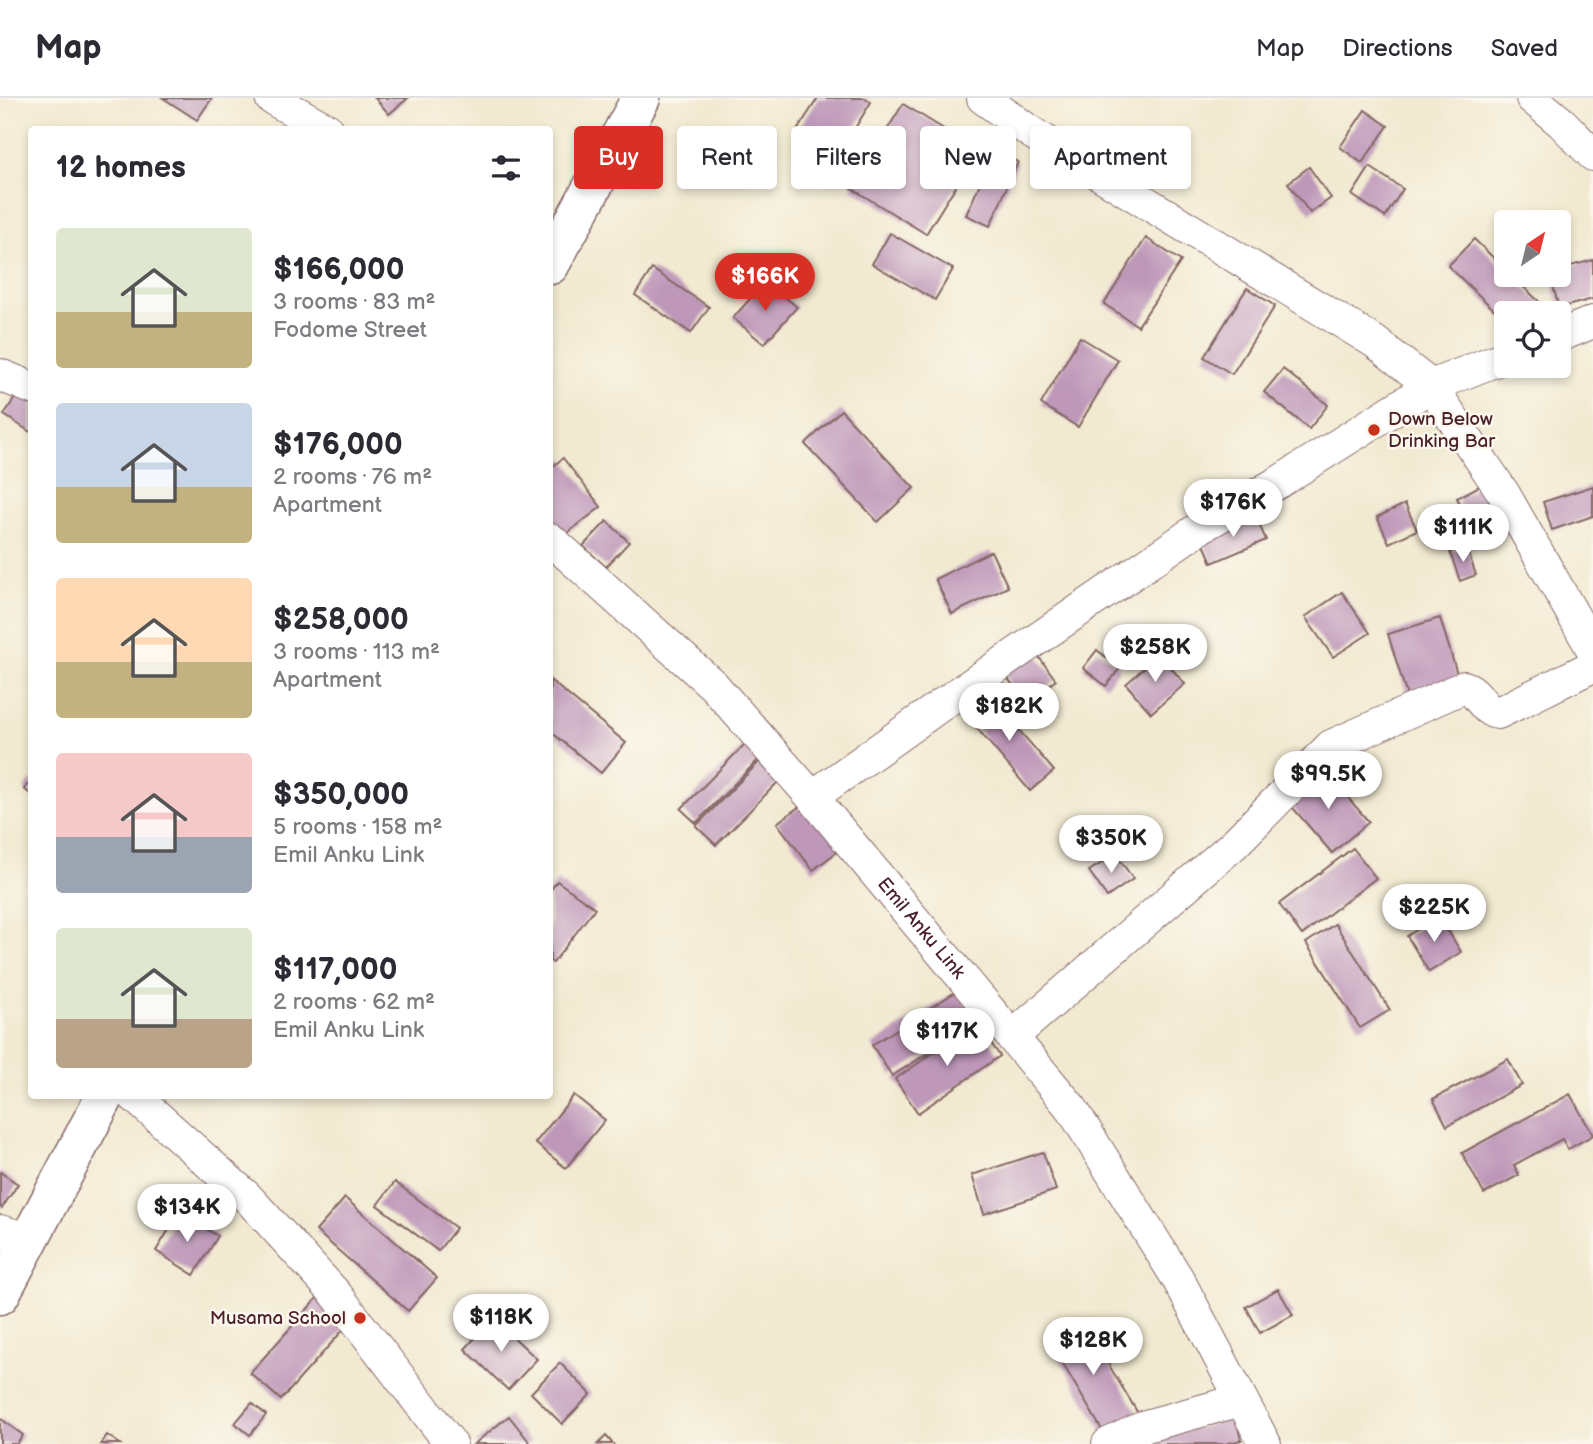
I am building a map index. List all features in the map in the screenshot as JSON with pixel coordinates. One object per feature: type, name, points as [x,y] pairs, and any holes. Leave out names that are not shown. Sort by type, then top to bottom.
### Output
[{"type":"street","points":[[271,98],[321,126]]},
{"type":"street","points":[[553,259],[641,98]]},
{"type":"street","points":[[983,98],[1032,133],[1374,342],[1431,386],[1504,494],[1593,650]]},
{"type":"street","points":[[1532,98],[1593,155]]},
{"type":"street","points":[[1571,330],[1593,322]]},
{"type":"street","points":[[812,797],[1201,527],[1279,482],[1431,386],[1494,361]]},
{"type":"street","points":[[0,375],[28,386]]},
{"type":"street","name":"Emil Anku Link","points":[[553,541],[714,685],[812,797],[1072,1109],[1178,1279],[1265,1444]]},
{"type":"street","points":[[1012,1037],[1233,845],[1331,746],[1464,687],[1470,688],[1488,710],[1498,713],[1593,666]]},
{"type":"street","points":[[0,1295],[14,1235],[103,1099]]},
{"type":"street","points":[[137,1099],[247,1197],[318,1274],[451,1444]]},
{"type":"street","points":[[1108,1444],[1146,1426],[1241,1399]]},
{"type":"building","points":[[163,98],[212,98],[197,120]]},
{"type":"building","points":[[375,98],[408,98],[389,114]]},
{"type":"building","points":[[818,98],[865,98],[871,102],[856,126],[800,126]]},
{"type":"building","points":[[903,104],[939,126],[920,126],[920,189],[954,189],[926,234],[853,189],[906,189],[906,126],[889,126]]},
{"type":"building","points":[[1365,110],[1388,126],[1362,163],[1340,147]]},
{"type":"building","points":[[1309,167],[1331,198],[1310,213],[1288,183]]},
{"type":"building","points":[[1370,167],[1403,189],[1385,217],[1352,195]]},
{"type":"building","points":[[978,189],[1006,189],[990,226],[966,215]]},
{"type":"building","points":[[890,233],[953,269],[935,300],[872,264]]},
{"type":"building","points":[[1146,238],[1181,261],[1138,326],[1104,304]]},
{"type":"building","points":[[1474,239],[1494,258],[1494,287],[1524,287],[1538,301],[1494,301],[1494,310],[1448,266]]},
{"type":"building","points":[[1593,260],[1593,299],[1571,305],[1571,301],[1557,301],[1553,287],[1572,287],[1572,266]]},
{"type":"building","points":[[652,269],[709,307],[691,333],[635,295]]},
{"type":"building","points":[[766,281],[797,307],[764,344],[733,318]]},
{"type":"building","points":[[1247,288],[1275,306],[1232,374],[1204,357]]},
{"type":"building","points":[[1080,337],[1118,360],[1078,427],[1041,404]]},
{"type":"building","points":[[1283,369],[1328,405],[1309,429],[1264,392]]},
{"type":"building","points":[[18,393],[28,399],[28,430],[4,415]]},
{"type":"building","points":[[841,410],[914,488],[878,522],[805,444]]},
{"type":"building","points":[[563,458],[601,507],[562,537],[553,526],[553,466]]},
{"type":"building","points":[[1483,484],[1496,508],[1470,522],[1457,498]]},
{"type":"building","points":[[1593,486],[1593,516],[1552,530],[1543,502]]},
{"type":"building","points":[[1405,504],[1417,530],[1389,543],[1377,517]]},
{"type":"building","points":[[1255,515],[1266,540],[1212,563],[1201,537]]},
{"type":"building","points":[[607,521],[629,542],[606,567],[583,546]]},
{"type":"building","points":[[1466,546],[1476,575],[1460,581],[1450,552]]},
{"type":"building","points":[[991,551],[1008,587],[952,614],[935,579]]},
{"type":"building","points":[[1342,592],[1370,633],[1333,657],[1305,617]]},
{"type":"building","points":[[1440,618],[1459,680],[1407,696],[1388,634]]},
{"type":"building","points":[[1032,648],[1056,680],[1026,702],[1002,671]]},
{"type":"building","points":[[1097,650],[1120,668],[1106,686],[1083,668]]},
{"type":"building","points":[[1159,654],[1185,684],[1151,713],[1126,684]]},
{"type":"building","points":[[553,682],[626,743],[601,773],[553,733]]},
{"type":"building","points":[[988,694],[1054,771],[1030,791],[965,714]]},
{"type":"building","points":[[747,742],[762,756],[696,823],[681,809]]},
{"type":"building","points":[[762,759],[782,778],[716,845],[696,826]]},
{"type":"building","points":[[1323,769],[1369,822],[1332,853],[1287,801]]},
{"type":"building","points":[[807,801],[842,848],[813,870],[777,823]]},
{"type":"building","points":[[1353,848],[1376,878],[1302,935],[1279,904]]},
{"type":"building","points":[[1116,854],[1133,879],[1107,897],[1089,871]]},
{"type":"building","points":[[557,881],[595,908],[553,963],[553,887]]},
{"type":"building","points":[[1439,916],[1461,952],[1429,972],[1407,936]]},
{"type":"building","points":[[1335,924],[1390,1010],[1360,1028],[1306,943]]},
{"type":"building","points":[[957,991],[977,1022],[892,1076],[872,1045]]},
{"type":"building","points":[[977,1023],[1000,1056],[918,1113],[895,1079]]},
{"type":"building","points":[[1508,1059],[1522,1085],[1447,1126],[1433,1099]]},
{"type":"building","points":[[1570,1094],[1593,1135],[1568,1149],[1562,1139],[1514,1165],[1519,1175],[1484,1194],[1462,1153]]},
{"type":"building","points":[[574,1095],[605,1120],[566,1168],[535,1143]]},
{"type":"building","points":[[1043,1152],[1056,1190],[984,1214],[972,1175]]},
{"type":"building","points":[[0,1172],[18,1184],[2,1208],[0,1207]]},
{"type":"building","points":[[395,1182],[456,1228],[438,1251],[377,1205]]},
{"type":"building","points":[[345,1198],[437,1278],[408,1311],[316,1231]]},
{"type":"building","points":[[179,1213],[218,1236],[194,1275],[156,1251]]},
{"type":"building","points":[[1278,1289],[1293,1315],[1260,1333],[1246,1307]]},
{"type":"building","points":[[321,1294],[351,1321],[281,1400],[250,1373]]},
{"type":"building","points":[[493,1318],[537,1359],[508,1390],[465,1349]]},
{"type":"building","points":[[1081,1319],[1139,1415],[1105,1435],[1048,1339]]},
{"type":"building","points":[[560,1363],[591,1394],[562,1424],[531,1393]]},
{"type":"building","points":[[252,1403],[266,1415],[250,1435],[235,1423]]},
{"type":"building","points":[[509,1416],[531,1444],[474,1444]]},
{"type":"building","points":[[1236,1418],[1241,1440],[1225,1444],[1148,1444],[1147,1441]]},
{"type":"building","points":[[1,1419],[23,1435],[17,1444],[0,1444]]},
{"type":"building","points":[[107,1435],[120,1444],[101,1444]]},
{"type":"building","points":[[606,1436],[613,1444],[598,1444]]},
{"type":"place","name":"Down Below Drinking Bar","points":[[1374,430]]},
{"type":"place","name":"Musama School","points":[[360,1318]]}]
